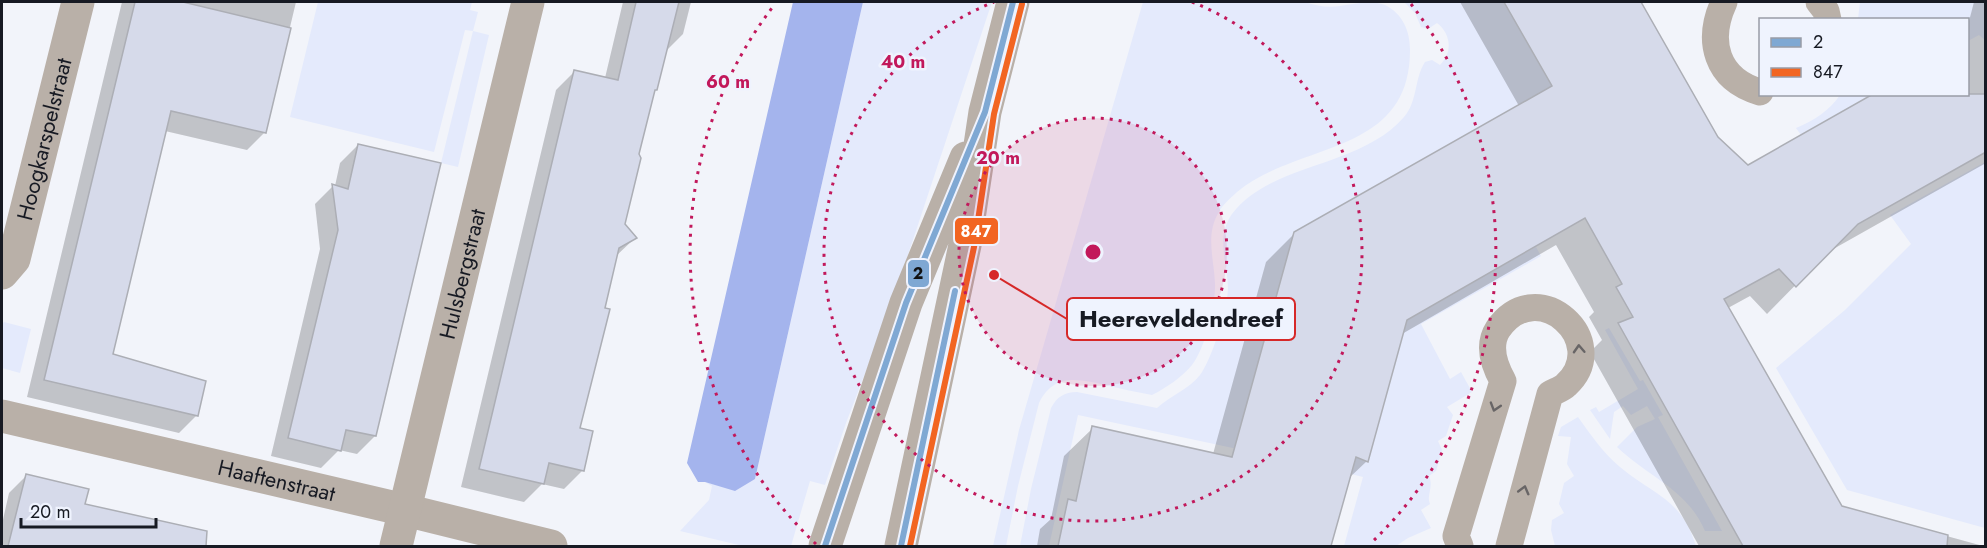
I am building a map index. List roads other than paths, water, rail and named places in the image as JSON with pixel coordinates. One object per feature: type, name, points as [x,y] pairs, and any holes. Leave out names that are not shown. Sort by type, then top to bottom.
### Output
[{"type":"street","name":"Hoogkarspelstraat","points":[[2,273],[14,259],[78,2]]},
{"type":"street","name":"Hulsbergstraat","points":[[396,546],[528,2]]},
{"type":"street","points":[[901,546],[965,245],[985,112],[1013,2]]},
{"type":"street","points":[[825,546],[906,303],[985,112]]},
{"type":"street","name":"Haaftenstraat","points":[[2,416],[551,546]]},
{"type":"lane","points":[[1724,2],[1718,16],[1714,37],[1718,58],[1730,75],[1747,88],[1759,91]]},
{"type":"lane","points":[[1819,2],[1826,11],[1828,18]]},
{"type":"lane","points":[[1460,546],[1456,537],[1503,381],[1494,366],[1491,350],[1496,333],[1505,320],[1519,311],[1536,307],[1552,310],[1567,320],[1578,335],[1581,353],[1577,371],[1565,386],[1550,394],[1509,546]]},
{"type":"water","points":[[793,2],[863,2],[755,479],[735,491],[698,482],[687,463]]},
{"type":"place","name":"Heereveldendreef","points":[[994,275]]}]
